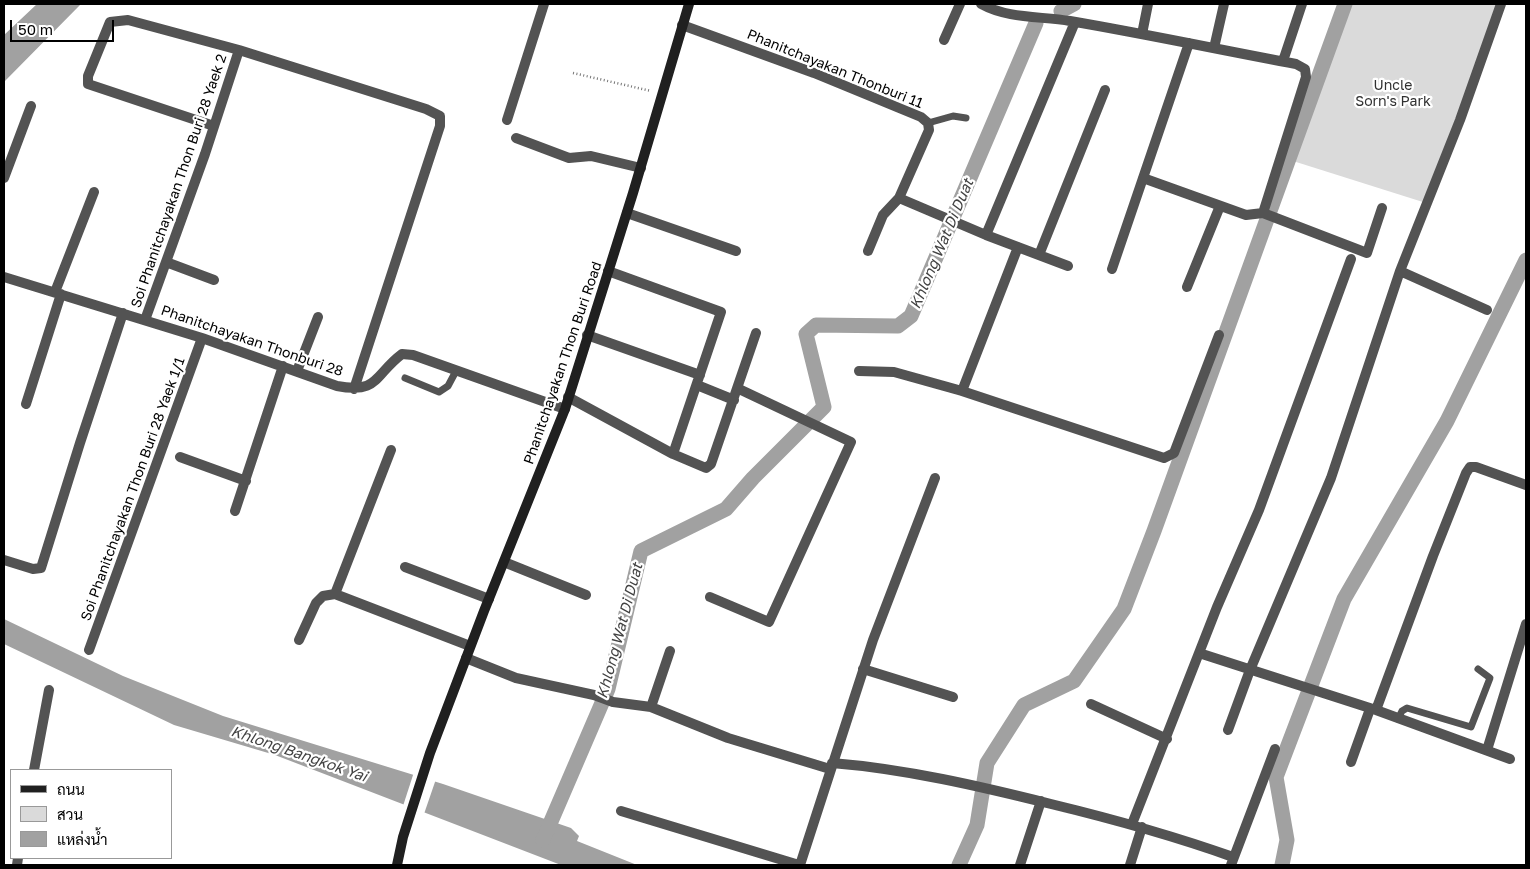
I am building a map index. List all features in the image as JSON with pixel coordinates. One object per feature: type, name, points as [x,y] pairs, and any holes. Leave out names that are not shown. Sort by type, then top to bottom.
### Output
[{"type":"main road","name":"Phanitchayakan Thon Buri Road","points":[[397,865],[403,838],[430,753],[470,646],[565,409],[627,213],[689,4]]},
{"type":"street","points":[[507,120],[544,4]]},
{"type":"street","points":[[944,40],[960,4]]},
{"type":"street","points":[[980,4],[1008,13],[1075,22],[1283,61],[1296,64],[1304,69],[1306,77],[1269,214]]},
{"type":"street","points":[[1142,34],[1148,4]]},
{"type":"street","points":[[1214,48],[1224,4]]},
{"type":"street","points":[[1283,61],[1302,4]]},
{"type":"street","points":[[1228,730],[1250,670],[1331,478],[1400,271],[1460,120],[1501,4]]},
{"type":"street","points":[[214,126],[88,84],[88,76],[106,28],[114,20],[128,20],[239,50],[435,112],[442,119],[354,389]]},
{"type":"street","points":[[986,235],[1075,22]]},
{"type":"street","name":"Phanitchayakan Thonburi 11","points":[[682,25],[814,73],[921,117],[928,123],[929,130],[899,198],[883,216],[868,250]]},
{"type":"street","points":[[1112,269],[1189,43]]},
{"type":"street","name":"Soi Phanitchayakan Thon Buri 28 Yaek 2","points":[[145,320],[239,50]]},
{"type":"street","points":[[1039,255],[1105,90]]},
{"type":"street","points":[[4,178],[31,106]]},
{"type":"street","points":[[516,138],[569,158],[591,156],[640,168]]},
{"type":"street","points":[[1142,178],[1246,216],[1269,214],[1368,253],[1382,208]]},
{"type":"street","points":[[26,404],[58,293],[94,192]]},
{"type":"street","points":[[899,198],[986,235],[1068,266]]},
{"type":"street","points":[[1187,287],[1220,206]]},
{"type":"street","points":[[627,213],[736,250]]},
{"type":"street","points":[[962,391],[1018,247]]},
{"type":"street","points":[[1130,865],[1137,826],[1167,739],[1199,653],[1260,510],[1351,259]]},
{"type":"street","points":[[166,262],[214,280]]},
{"type":"street","points":[[608,271],[722,312],[673,454]]},
{"type":"street","points":[[1400,271],[1487,310]]},
{"type":"street","name":"Phanitchayakan Thonburi 28","points":[[4,277],[202,338],[338,386],[354,389],[366,388],[376,381],[390,363],[402,354],[413,355],[565,409]]},
{"type":"street","points":[[4,560],[33,569],[41,568],[77,451],[123,313]]},
{"type":"street","points":[[297,371],[318,317]]},
{"type":"street","points":[[568,397],[673,454],[706,468],[711,464],[756,333]]},
{"type":"street","points":[[587,335],[698,380],[734,400]]},
{"type":"street","points":[[859,371],[894,372],[962,391],[1164,458],[1174,453],[1219,335]]},
{"type":"street","name":"Soi Phanitchayakan Thon Buri 28 Yaek 1/1","points":[[89,650],[202,338]]},
{"type":"street","points":[[235,511],[283,366]]},
{"type":"street","points":[[710,597],[769,622],[851,442],[738,389]]},
{"type":"street","points":[[335,594],[391,450]]},
{"type":"street","points":[[180,457],[246,481]]},
{"type":"street","points":[[1351,762],[1466,473],[1470,467],[1476,467],[1526,485]]},
{"type":"street","points":[[621,811],[800,865],[863,669],[935,478]]},
{"type":"street","points":[[504,562],[586,595]]},
{"type":"street","points":[[405,567],[489,599]]},
{"type":"street","points":[[300,640],[316,603],[323,596],[335,594],[470,646]]},
{"type":"street","points":[[1487,750],[1526,624]]},
{"type":"street","points":[[651,708],[670,651]]},
{"type":"street","points":[[1199,653],[1308,690],[1373,709],[1510,759]]},
{"type":"street","points":[[466,658],[516,678],[594,695],[613,702],[651,708],[728,738],[831,766],[863,765],[961,782],[995,790],[1137,826],[1232,861],[1275,749]]},
{"type":"street","points":[[863,669],[953,697]]},
{"type":"street","points":[[34,769],[48,690]]},
{"type":"street","points":[[1091,704],[1167,739]]},
{"type":"street","points":[[1020,865],[1041,801]]},
{"type":"lane","points":[[928,123],[953,116],[966,118]]},
{"type":"lane","points":[[405,378],[439,392],[448,386],[456,371]]},
{"type":"lane","points":[[1398,719],[1402,711],[1407,708],[1471,727],[1490,678],[1478,669]]},
{"type":"path","points":[[573,72],[662,94]]},
{"type":"green space","name":"Uncle Sorn's Park","points":[[1349,4],[1499,4],[1426,203],[1293,161]]},
{"type":"water","points":[[37,4],[81,4],[4,82],[4,35]]},
{"type":"water","name":"Khlong Bangkok Yai","points":[[4,619],[123,676],[223,716],[443,784],[571,828],[579,836],[577,841],[637,865],[561,865],[275,755],[174,725],[4,644]]},
{"type":"pier","points":[[414,772],[436,779],[424,814],[403,806]]},
{"type":"waterway","name":"Khlong Wat Di Duat","points":[[1061,11],[1074,4]]},
{"type":"waterway","points":[[959,865],[977,825],[987,763],[1024,705],[1074,681],[1124,609],[1345,4]]},
{"type":"waterway","name":"Khlong Wat Di Duat","points":[[543,840],[608,689],[641,551],[726,509],[753,478],[824,407],[806,334],[816,325],[898,326],[911,316],[1036,23]]},
{"type":"waterway","points":[[1282,865],[1287,840],[1276,777],[1344,599],[1447,421],[1526,260]]}]
